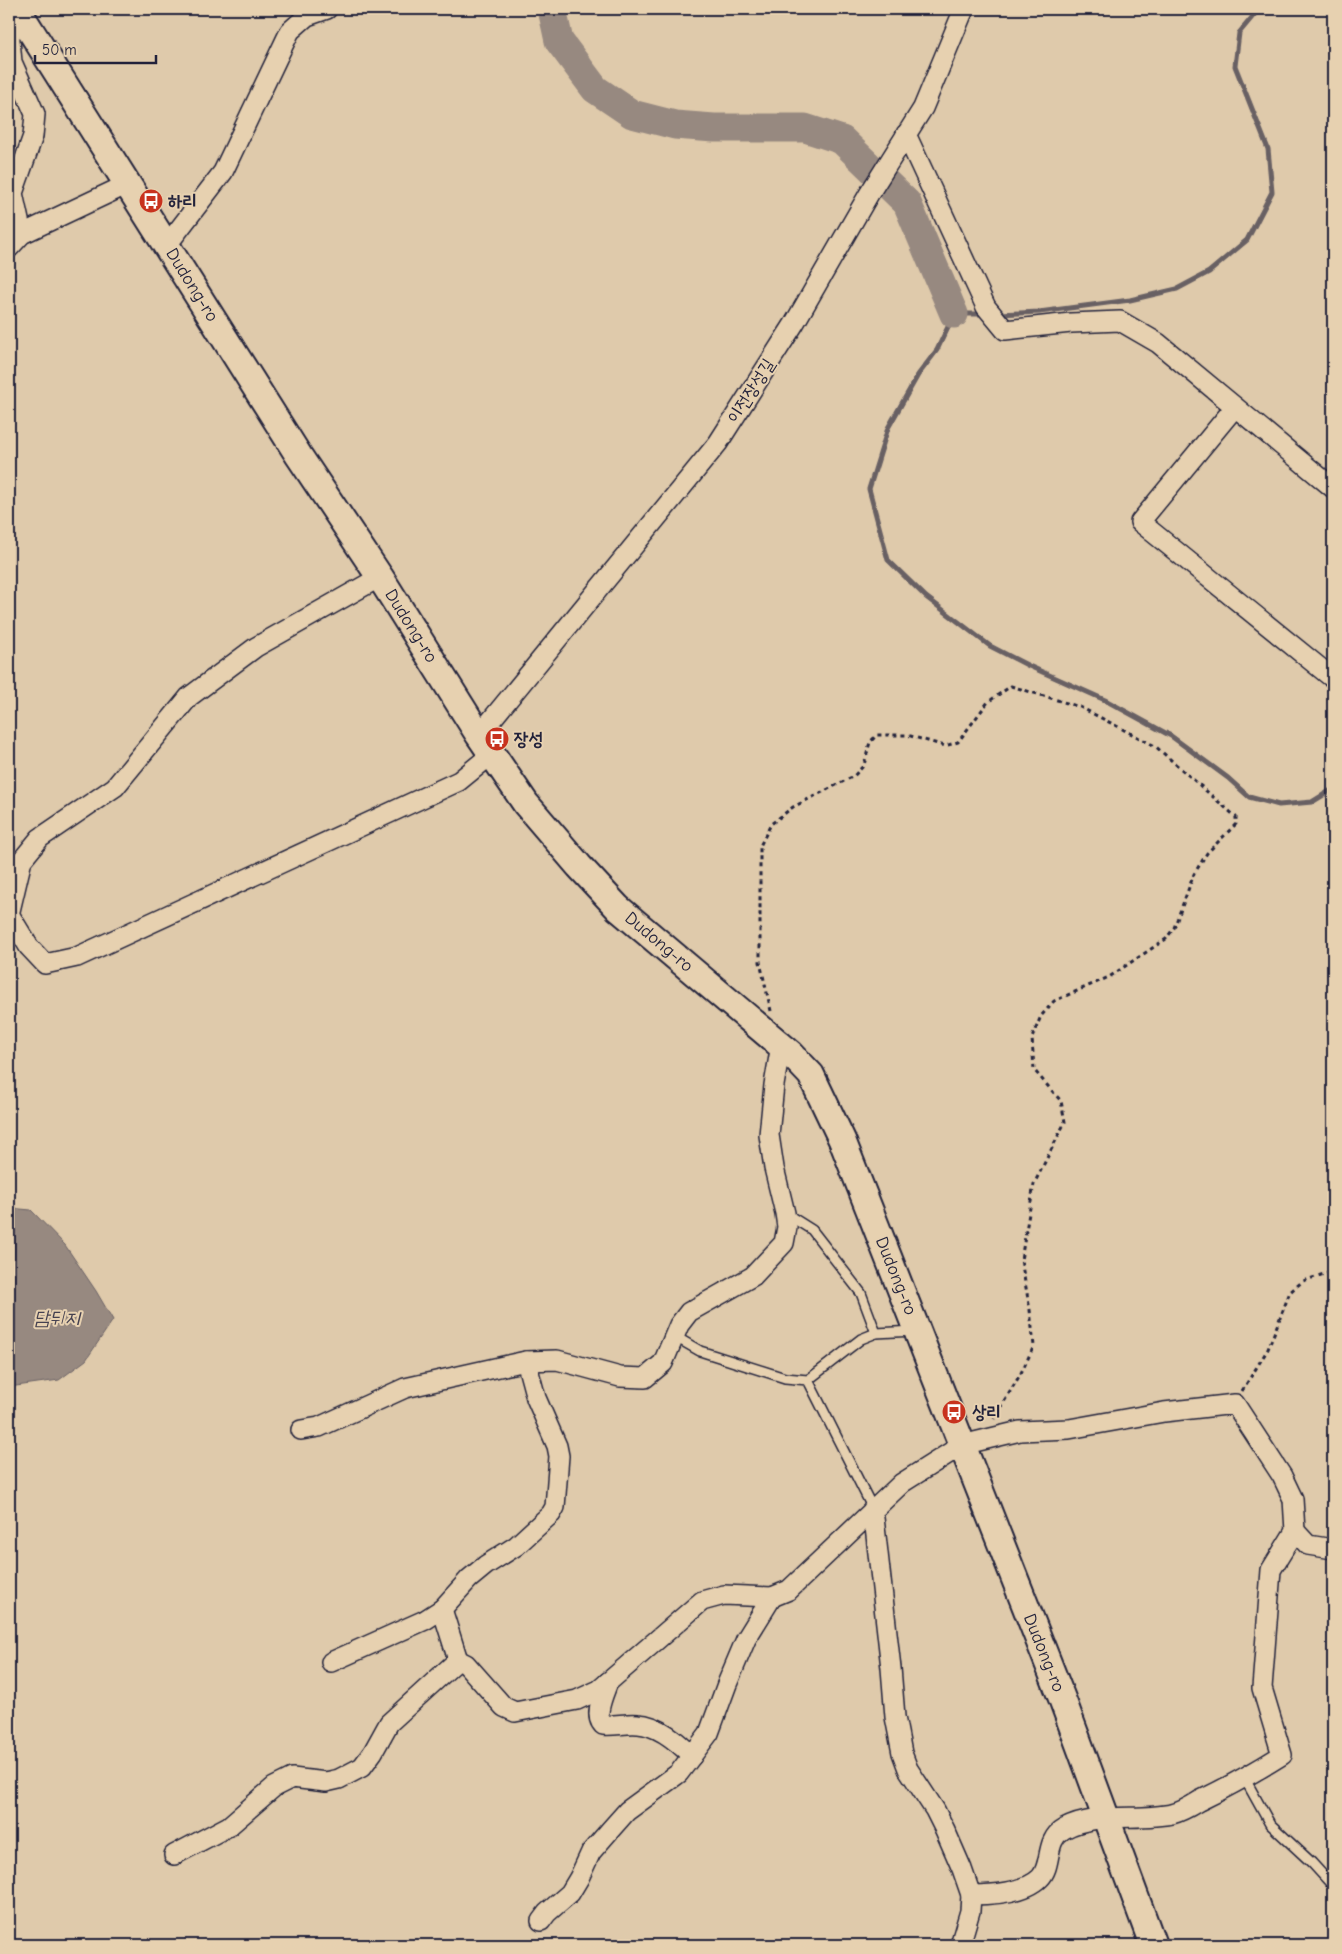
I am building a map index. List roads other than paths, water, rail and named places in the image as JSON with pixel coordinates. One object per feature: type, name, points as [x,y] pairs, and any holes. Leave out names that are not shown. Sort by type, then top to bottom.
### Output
[{"type":"main road","name":"Dudong-ro","points":[[16,9],[299,456],[380,577],[486,745],[526,804],[618,908],[781,1045],[811,1075],[842,1140],[1063,1700],[1153,1945]]},
{"type":"street","points":[[16,9],[10,30],[12,62],[35,114],[33,136],[13,193],[22,234]]},
{"type":"street","points":[[167,245],[223,172],[290,31],[307,16],[327,9]]},
{"type":"street","name":"이전장성길","points":[[9,914],[29,947],[45,964],[77,957],[460,780],[718,443],[794,324],[869,194],[923,108],[964,9]]},
{"type":"street","points":[[902,140],[986,306],[1005,330],[1120,321],[1158,343],[1333,488]]},
{"type":"street","points":[[9,248],[22,234],[128,184]]},
{"type":"street","points":[[1235,407],[1140,522],[1330,676],[1333,672]]},
{"type":"street","points":[[9,914],[22,860],[40,838],[115,787],[189,697],[256,647],[380,577]]},
{"type":"street","points":[[301,1430],[319,1427],[405,1388],[526,1361],[557,1360],[620,1377],[645,1378],[663,1363],[679,1325],[689,1312],[754,1276],[784,1244],[787,1227],[786,1213],[774,1168],[769,1135],[774,1085],[781,1045]]},
{"type":"street","points":[[331,1662],[425,1620],[442,1609],[469,1579],[486,1565],[516,1546],[551,1514],[555,1507],[559,1463],[557,1446],[536,1398],[526,1361]]},
{"type":"street","points":[[442,1609],[458,1660],[466,1664],[504,1707],[515,1712],[577,1700],[600,1690],[702,1601],[724,1595],[772,1597],[788,1590],[902,1483],[962,1445],[1020,1431],[1069,1430],[1164,1412],[1235,1404],[1282,1476],[1293,1499],[1295,1531],[1270,1570],[1262,1688],[1282,1755],[1245,1779],[1174,1814],[1106,1819],[1082,1823],[1063,1829],[1054,1838],[1049,1848],[1041,1878],[1032,1884],[1014,1890],[971,1895]]},
{"type":"street","points":[[873,1509],[899,1744],[908,1770],[935,1810],[945,1830],[962,1868],[971,1895],[970,1911],[960,1945]]},
{"type":"street","points":[[1295,1531],[1308,1545],[1333,1549]]},
{"type":"street","points":[[541,1921],[547,1913],[570,1893],[591,1852],[611,1828],[627,1811],[678,1773],[710,1733],[727,1684],[746,1639],[772,1597]]},
{"type":"street","points":[[174,1854],[229,1826],[274,1787],[292,1778],[326,1782],[339,1779],[362,1766],[373,1752],[389,1722],[458,1660]]},
{"type":"street","points":[[608,1682],[598,1717],[602,1726],[640,1724],[650,1727],[680,1744],[692,1756]]},
{"type":"lane","points":[[786,1213],[812,1230],[861,1293],[876,1333]]},
{"type":"lane","points":[[674,1336],[700,1351],[785,1378],[808,1380],[862,1339],[876,1333],[917,1331]]},
{"type":"lane","points":[[808,1380],[873,1509]]},
{"type":"lane","points":[[1245,1779],[1270,1824],[1312,1863],[1333,1886]]},
{"type":"water","name":"담뒤지","points":[[9,1209],[31,1210],[65,1245],[113,1320],[86,1360],[59,1380],[9,1387]]},
{"type":"waterway","points":[[552,9],[559,41],[595,89],[632,114],[675,125],[714,128],[805,128],[842,140],[907,203],[954,314]]},
{"type":"waterway","points":[[999,314],[1039,312],[1130,300],[1177,289],[1209,272],[1247,240],[1272,192],[1268,149],[1235,66],[1239,33],[1259,9]]},
{"type":"waterway","points":[[985,314],[954,314],[937,350],[918,375],[888,428],[869,489],[888,560],[926,597],[990,646],[1029,666],[1105,700],[1171,736],[1228,778],[1249,797],[1279,805],[1312,802],[1333,789]]},
{"type":"place","name":"하리","points":[[151,201]]},
{"type":"place","name":"장성","points":[[497,739]]},
{"type":"place","name":"상리","points":[[954,1412]]}]
